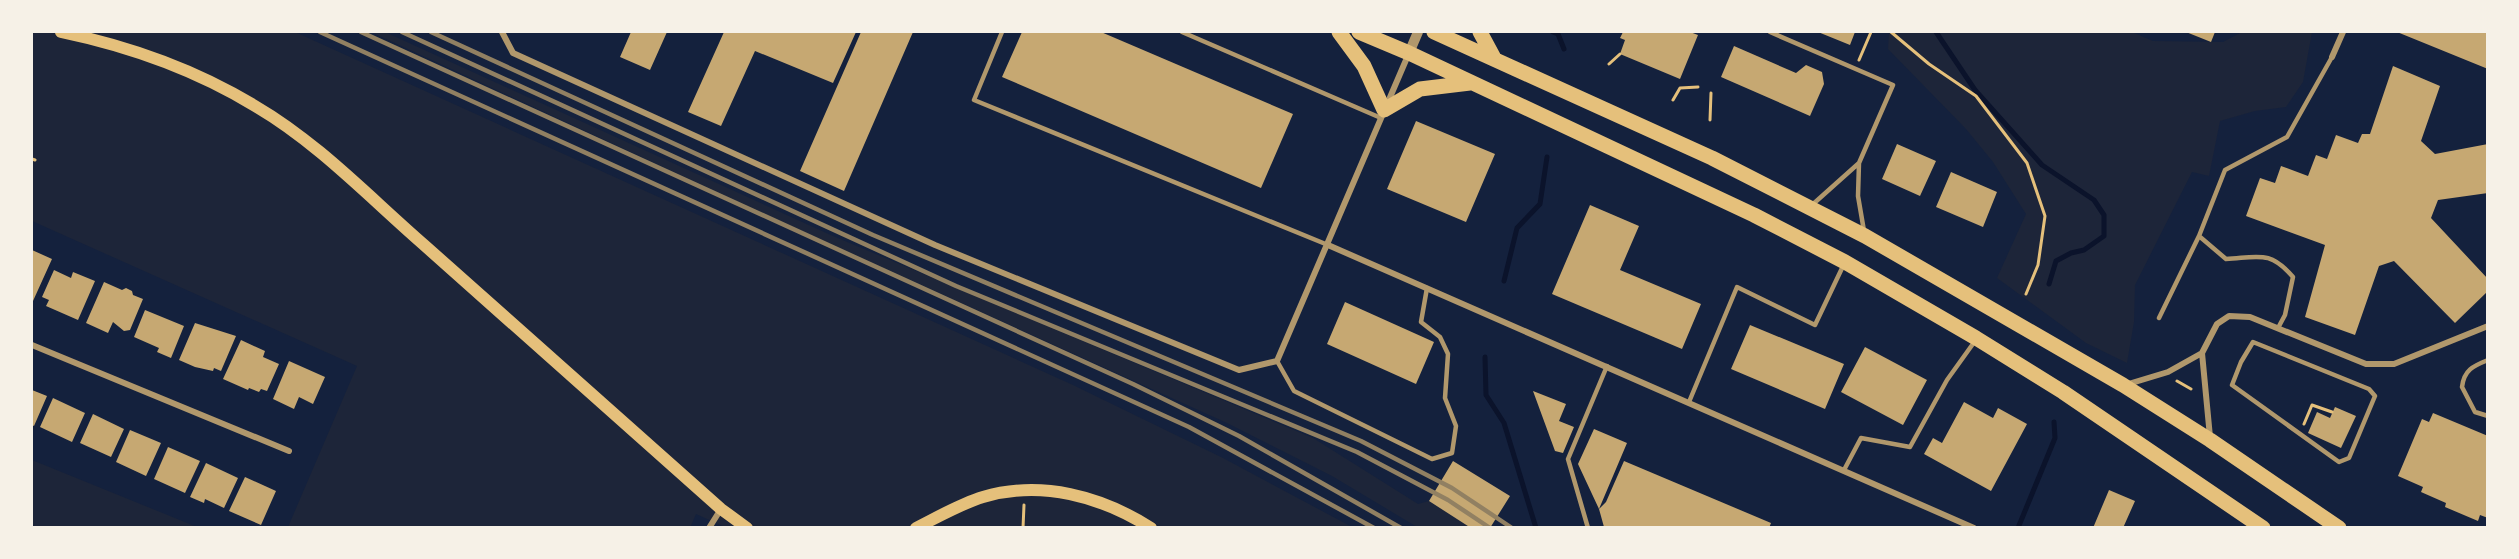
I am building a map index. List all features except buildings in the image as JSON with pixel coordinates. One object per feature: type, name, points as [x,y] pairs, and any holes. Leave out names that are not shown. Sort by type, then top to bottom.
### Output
[{"type":"main road","points":[[61,32],[95,39],[170,65],[223,88],[281,122],[470,286],[721,510],[747,528]]},
{"type":"main road","points":[[1338,32],[1364,66],[1382,114],[1420,89],[1473,82]]},
{"type":"main road","points":[[1359,32],[1473,82],[1754,215],[1845,262],[1976,338],[2063,392],[2263,528]]},
{"type":"main road","points":[[1434,32],[1712,158],[1865,236],[2122,385],[2210,440],[2339,528]]},
{"type":"main road","points":[[1480,32],[1494,58]]},
{"type":"main road","points":[[916,528],[976,500],[1007,492],[1024,491],[1056,492],[1084,497],[1119,509],[1151,528]]},
{"type":"street","points":[[502,32],[513,53],[935,245],[1239,370],[1277,361],[1418,32]]},
{"type":"street","points":[[2332,57],[2343,32]]},
{"type":"street","points":[[1328,245],[1974,528]]},
{"type":"street","points":[[2210,440],[2202,353],[2217,324],[2229,316],[2250,317],[2366,364],[2377,366],[2394,364],[2417,356],[2487,326]]},
{"type":"street","points":[[32,345],[289,451]]},
{"type":"street","points":[[2122,385],[2168,372],[2202,353]]},
{"type":"street","points":[[709,528],[721,510]]},
{"type":"lane","points":[[1002,32],[974,100],[1328,245]]},
{"type":"lane","points":[[1182,32],[1382,114]]},
{"type":"lane","points":[[1770,32],[1893,85],[1859,163],[1858,196],[1865,236]]},
{"type":"lane","points":[[2159,318],[2199,236],[2225,170],[2288,137],[2332,57]]},
{"type":"lane","points":[[1809,207],[1859,163]]},
{"type":"lane","points":[[2199,236],[2226,259],[2266,257],[2281,263],[2293,277],[2285,315],[2278,328]]},
{"type":"lane","points":[[1689,402],[1737,287],[1815,325],[1845,262]]},
{"type":"lane","points":[[1277,361],[1294,391],[1432,459],[1452,453],[1456,426],[1445,398],[1448,354],[1440,337],[1421,322],[1427,288]]},
{"type":"lane","points":[[1844,470],[1861,438],[1910,447],[1947,380],[1976,338]]},
{"type":"lane","points":[[2253,342],[2318,367],[2368,389],[2375,396],[2349,458],[2339,462],[2232,385],[2241,362],[2253,342]]},
{"type":"lane","points":[[2487,360],[2472,366],[2466,372],[2462,387],[2475,412],[2487,416]]},
{"type":"lane","points":[[1588,528],[1568,459],[1607,366]]},
{"type":"path","points":[[1856,69],[1871,32]]},
{"type":"path","points":[[1891,32],[1929,64],[1976,96],[2027,163],[2045,216],[2038,265],[2026,294]]},
{"type":"path","points":[[1609,64],[1620,54]]},
{"type":"path","points":[[1673,100],[1680,88],[1698,87]]},
{"type":"path","points":[[1710,120],[1711,93]]},
{"type":"path","points":[[2174,379],[2191,389]]},
{"type":"path","points":[[2304,424],[2312,405],[2332,412]]},
{"type":"path","points":[[1023,528],[1024,491]]},
{"type":"shaded area","points":[[32,32],[295,32],[1073,385],[1223,458],[1352,527],[727,528],[696,514],[690,528],[288,527],[357,366],[32,221]]},
{"type":"shaded area","points":[[371,32],[385,32],[833,236],[1313,438],[1418,504],[1429,501],[1471,527],[1417,527],[1332,476],[1227,423],[780,221]]},
{"type":"shaded area","points":[[1889,32],[2132,32],[2153,41],[2223,42],[2242,32],[2312,32],[2303,82],[2286,107],[2255,111],[2220,121],[2209,176],[2192,172],[2135,285],[2134,322],[2127,363],[2086,343],[1997,278],[2026,214],[1993,162],[1966,129],[1888,49]]},
{"type":"shaded area","points":[[32,460],[197,527],[38,527],[32,525]]},
{"type":"waterway","points":[[1553,32],[1558,34],[1564,49]]},
{"type":"waterway","points":[[1936,32],[1975,90],[2042,165],[2094,200],[2104,215],[2104,236],[2084,250],[2071,253],[2056,261],[2049,284]]},
{"type":"waterway","points":[[1504,281],[1517,228],[1540,204],[1547,157]]},
{"type":"waterway","points":[[1485,357],[1486,395],[1504,423],[1536,528]]},
{"type":"waterway","points":[[2018,528],[2055,438],[2054,422]]},
{"type":"railway","points":[[320,32],[1189,427],[1374,528]]},
{"type":"railway","points":[[361,32],[1133,384],[1239,436],[1401,528]]},
{"type":"railway","points":[[402,32],[956,286],[1357,452],[1448,500],[1490,528]]},
{"type":"railway","points":[[431,32],[873,235],[1361,441],[1452,488],[1512,528]]}]
